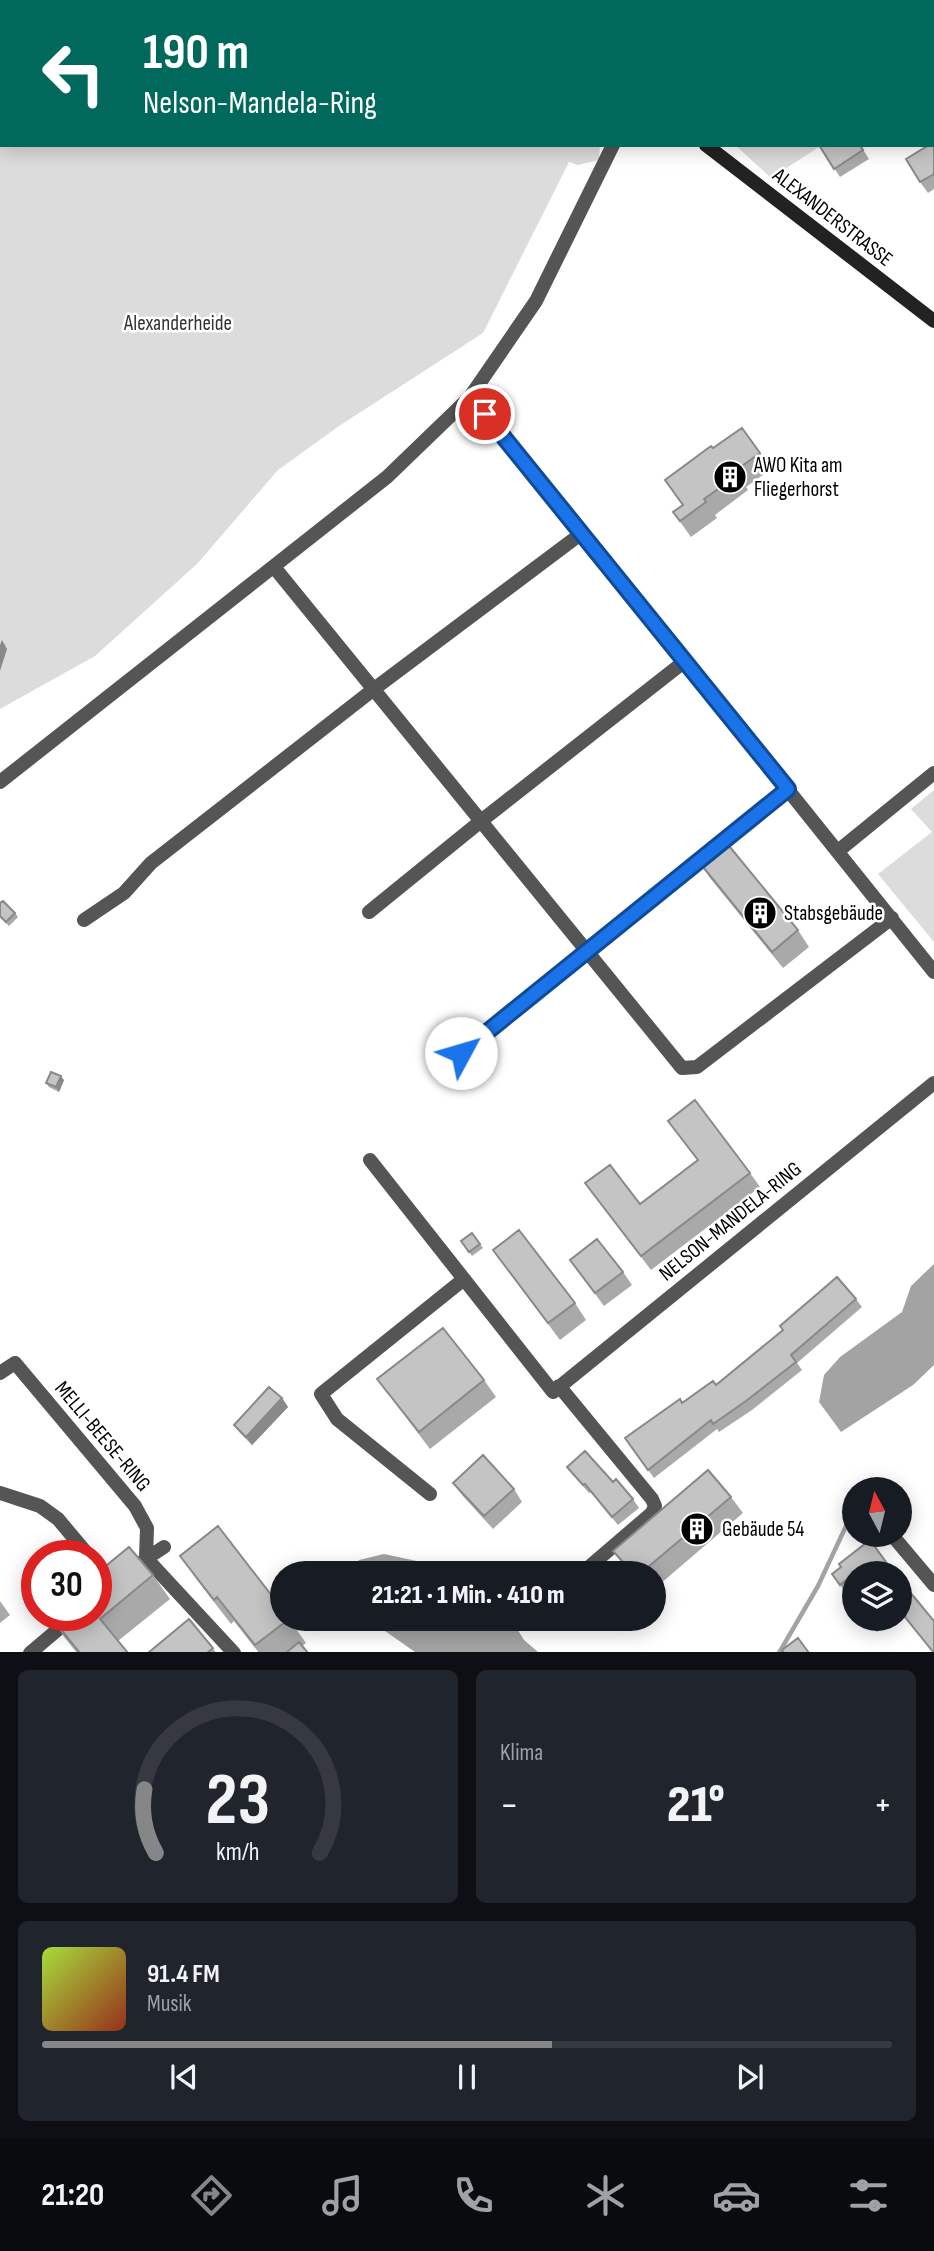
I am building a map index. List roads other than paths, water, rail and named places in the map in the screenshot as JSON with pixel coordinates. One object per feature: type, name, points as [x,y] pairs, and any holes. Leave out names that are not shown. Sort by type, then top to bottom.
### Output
[{"type":"main road","name":"ALEXANDERSTRASSE","points":[[709,147],[934,321]]},
{"type":"street","points":[[0,782],[387,477],[470,397],[536,301],[612,147]]},
{"type":"street","points":[[470,397],[934,972]]},
{"type":"street","points":[[83,919],[124,893],[151,863],[374,689],[582,533]]},
{"type":"street","points":[[274,566],[682,1068],[697,1068],[892,918]]},
{"type":"street","points":[[369,912],[685,661]]},
{"type":"street","points":[[838,851],[934,774]]},
{"type":"street","points":[[461,1053],[788,789]]},
{"type":"street","name":"NELSON-MANDELA-RING","points":[[556,1389],[934,1083]]},
{"type":"street","points":[[370,1160],[464,1279],[652,1499],[655,1506],[652,1513],[596,1561]]},
{"type":"street","points":[[430,1494],[337,1419],[321,1394],[464,1279]]},
{"type":"street","name":"MELLI-BEESE-RING","points":[[0,1373],[15,1363],[135,1506],[147,1528],[146,1558]]},
{"type":"street","points":[[0,1493],[40,1506],[58,1519],[76,1540]]},
{"type":"street","points":[[129,1571],[164,1547]]},
{"type":"street","points":[[902,1547],[934,1585]]},
{"type":"street","points":[[146,1558],[233,1652]]},
{"type":"street","points":[[31,1652],[56,1631]]},
{"type":"waterway","points":[[780,1652],[818,1586],[842,1535]]},
{"type":"place","name":"AWO Kita am Fliegerhorst","points":[[730,477]]},
{"type":"place","name":"Stabsgebäude","points":[[760,913]]},
{"type":"place","name":"Gebäude 54","points":[[697,1529]]},
{"type":"park label","name":"Alexanderheide","points":[[178,323]]}]
